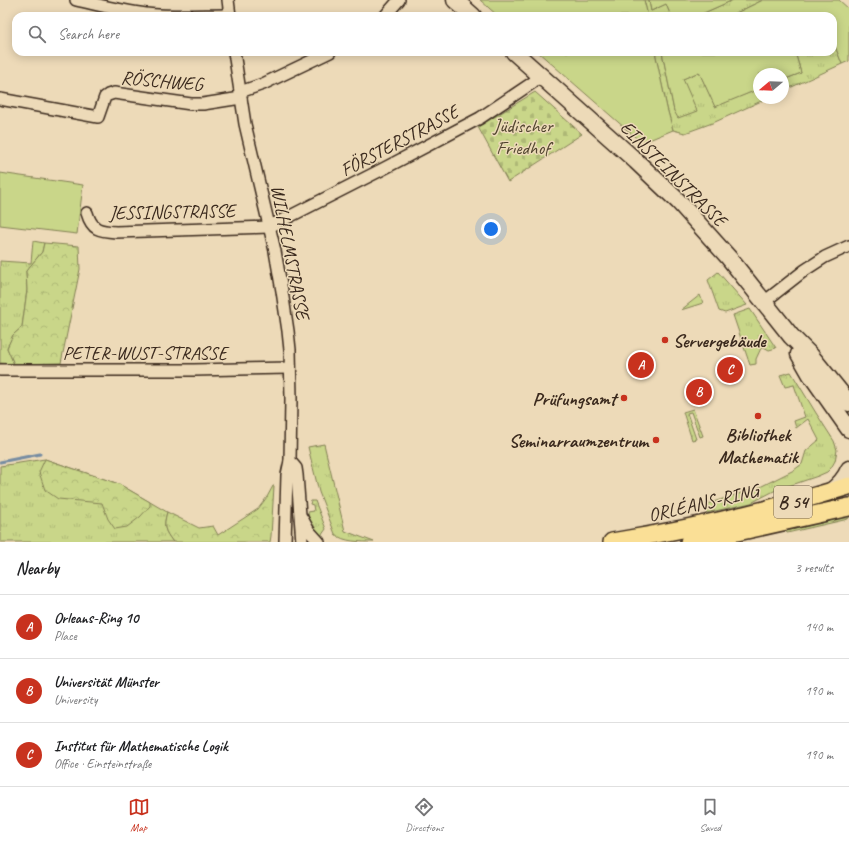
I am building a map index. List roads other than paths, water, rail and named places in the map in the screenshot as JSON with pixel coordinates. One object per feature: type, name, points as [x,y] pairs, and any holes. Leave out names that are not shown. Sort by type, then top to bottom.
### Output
[{"type":"main road","points":[[455,0],[468,12]]},
{"type":"main road","name":"EINSTEINSTRASSE","points":[[518,56],[636,161],[678,201],[729,258],[791,336],[811,375],[844,409],[849,429]]},
{"type":"main road","points":[[844,409],[846,431],[849,440]]},
{"type":"main road","points":[[830,492],[841,482],[848,473],[849,469]]},
{"type":"main road","name":"ORLÉANS-RING","points":[[612,542],[659,539],[849,486]]},
{"type":"main road","name":"ORLÉANS-RING","points":[[689,542],[757,528],[849,506]]},
{"type":"street","points":[[76,0],[132,12]]},
{"type":"street","points":[[388,12],[399,0]]},
{"type":"street","points":[[230,12],[231,1]]},
{"type":"street","name":"WILHELMSTRASSE","points":[[235,56],[245,124],[276,257],[286,312],[290,350],[290,461],[287,475],[285,542]]},
{"type":"street","points":[[240,95],[322,56]]},
{"type":"street","name":"FÖRSTERSTRASSE","points":[[269,227],[480,118],[532,84],[541,76]]},
{"type":"street","name":"RÖSCHWEG","points":[[0,99],[98,117],[105,97],[114,93],[191,104],[203,104],[240,95]]},
{"type":"street","name":"JESSINGSTRASSE","points":[[87,213],[92,225],[96,229],[102,231],[116,232],[269,227]]},
{"type":"street","points":[[764,302],[820,260],[849,246]]},
{"type":"street","name":"PETER-WUST-STRASSE","points":[[0,370],[194,370],[290,368]]},
{"type":"street","name":"WILHELMSTRASSE","points":[[290,461],[296,468],[302,542]]},
{"type":"street","name":"WILHELMSTRASSE","points":[[300,514],[309,531],[319,542]]},
{"type":"waterway","points":[[0,462],[40,454]]},
{"type":"place","name":"Servergebäude","points":[[665,340]]},
{"type":"place","name":"Orleans-Ring 10","points":[[641,365]]},
{"type":"place","name":"Institut für Mathematische Logik","points":[[730,370]]},
{"type":"place","name":"Universität Münster","points":[[699,392]]},
{"type":"place","name":"Prüfungsamt","points":[[624,398]]},
{"type":"place","name":"Bibliothek Mathematik","points":[[758,416]]},
{"type":"place","name":"Seminarraumzentrum","points":[[656,440]]},
{"type":"park label","name":"Jüdischer Friedhof","points":[[523,136]]}]
